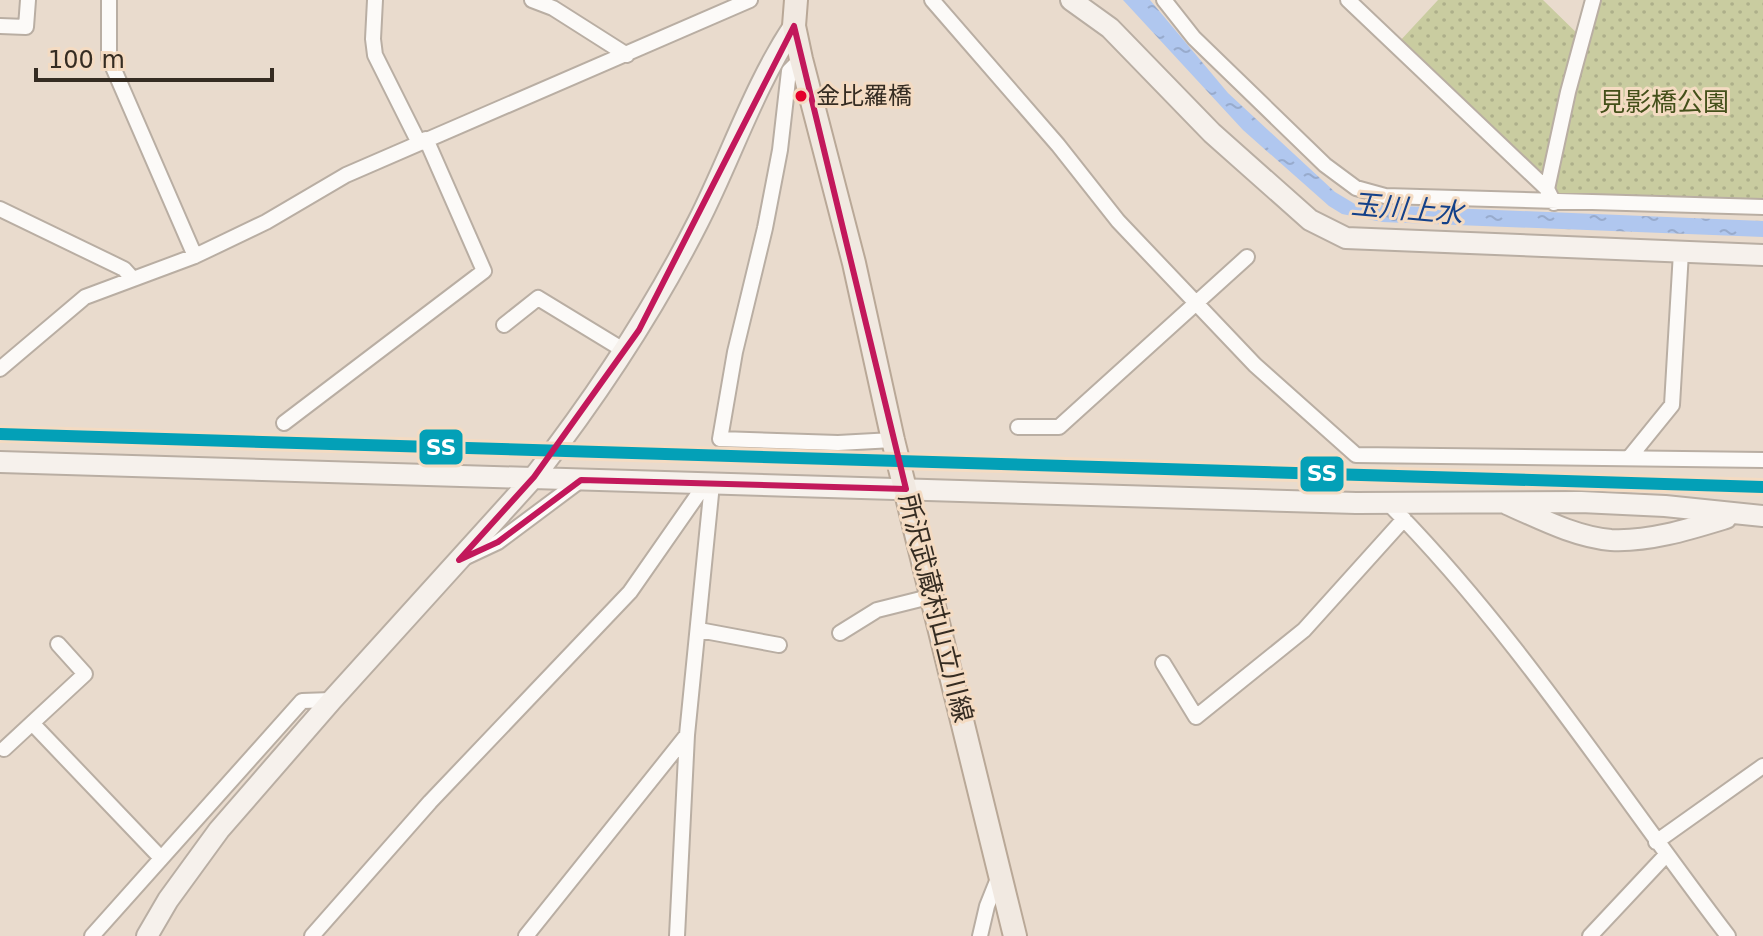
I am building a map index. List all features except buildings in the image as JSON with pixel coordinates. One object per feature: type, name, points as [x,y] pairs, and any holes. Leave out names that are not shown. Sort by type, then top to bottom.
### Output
[{"type":"main road","name":"所沢武蔵村山立川線","points":[[796,0],[794,26],[801,59],[854,263],[893,440],[1015,936]]},
{"type":"street","points":[[0,26],[26,27],[28,0]]},
{"type":"street","points":[[109,0],[109,58],[195,256]]},
{"type":"street","points":[[284,423],[484,271],[423,141],[375,55],[375,0]]},
{"type":"street","points":[[532,0],[553,8],[627,55]]},
{"type":"street","points":[[0,369],[85,297],[195,256],[266,222],[346,175],[750,0]]},
{"type":"street","points":[[932,0],[1058,145],[1118,221],[1255,365],[1356,455],[1763,460]]},
{"type":"street","points":[[1071,0],[1110,28],[1212,133],[1310,220],[1346,238],[1763,255]]},
{"type":"street","points":[[1164,0],[1221,66],[1325,165],[1356,188],[1385,196],[1550,196],[1763,207]]},
{"type":"street","points":[[1348,0],[1550,196]]},
{"type":"street","points":[[1550,196],[1568,92],[1593,0]]},
{"type":"street","points":[[147,936],[204,847],[534,477],[625,351],[678,262],[725,167],[775,53],[794,26]]},
{"type":"street","points":[[801,59],[789,71],[780,150],[735,352],[720,439],[838,443],[893,440]]},
{"type":"street","points":[[0,209],[124,269],[133,279]]},
{"type":"street","points":[[1629,458],[1672,405],[1681,252]]},
{"type":"street","points":[[1018,427],[1059,427],[1247,257]]},
{"type":"street","points":[[504,325],[538,298],[625,351]]},
{"type":"street","points":[[0,462],[1387,502],[1507,504],[1528,501],[1642,505],[1735,516],[1763,516]]},
{"type":"street","points":[[459,560],[498,542],[581,480]]},
{"type":"street","points":[[677,936],[687,735],[699,630],[709,484]]},
{"type":"street","points":[[312,936],[430,802],[630,592],[709,484]]},
{"type":"street","points":[[1387,502],[1446,564],[1583,738],[1656,842],[1728,936]]},
{"type":"street","points":[[1507,504],[1543,520],[1610,540],[1636,539],[1735,516]]},
{"type":"street","points":[[1163,663],[1196,717],[1304,630],[1404,519]]},
{"type":"street","points":[[840,633],[877,610],[933,596]]},
{"type":"street","points":[[699,630],[779,645]]},
{"type":"street","points":[[4,749],[85,674],[58,644]]},
{"type":"street","points":[[92,936],[302,701],[332,700]]},
{"type":"street","points":[[33,724],[160,857]]},
{"type":"street","points":[[534,932],[687,735]]},
{"type":"street","points":[[1656,842],[1763,766]]},
{"type":"street","points":[[1590,936],[1666,855]]},
{"type":"street","points":[[980,936],[987,906],[1001,872]]},
{"type":"highlighted area","points":[[794,26],[906,489],[581,480],[498,542],[459,560],[534,477],[639,330]]},
{"type":"green space","name":"見影橋公園","points":[[1438,0],[1543,0],[1585,41],[1598,0],[1763,0],[1763,208],[1557,197],[1399,42]]},
{"type":"water","name":"玉川上水","points":[[1123,0],[1150,0],[1228,93],[1335,192],[1355,204],[1763,221],[1763,237],[1382,222],[1342,214],[1243,130]]},
{"type":"transit line","name":"SS","points":[[0,434],[1763,487]]},
{"type":"place","name":"金比羅橋","points":[[801,96]]}]
